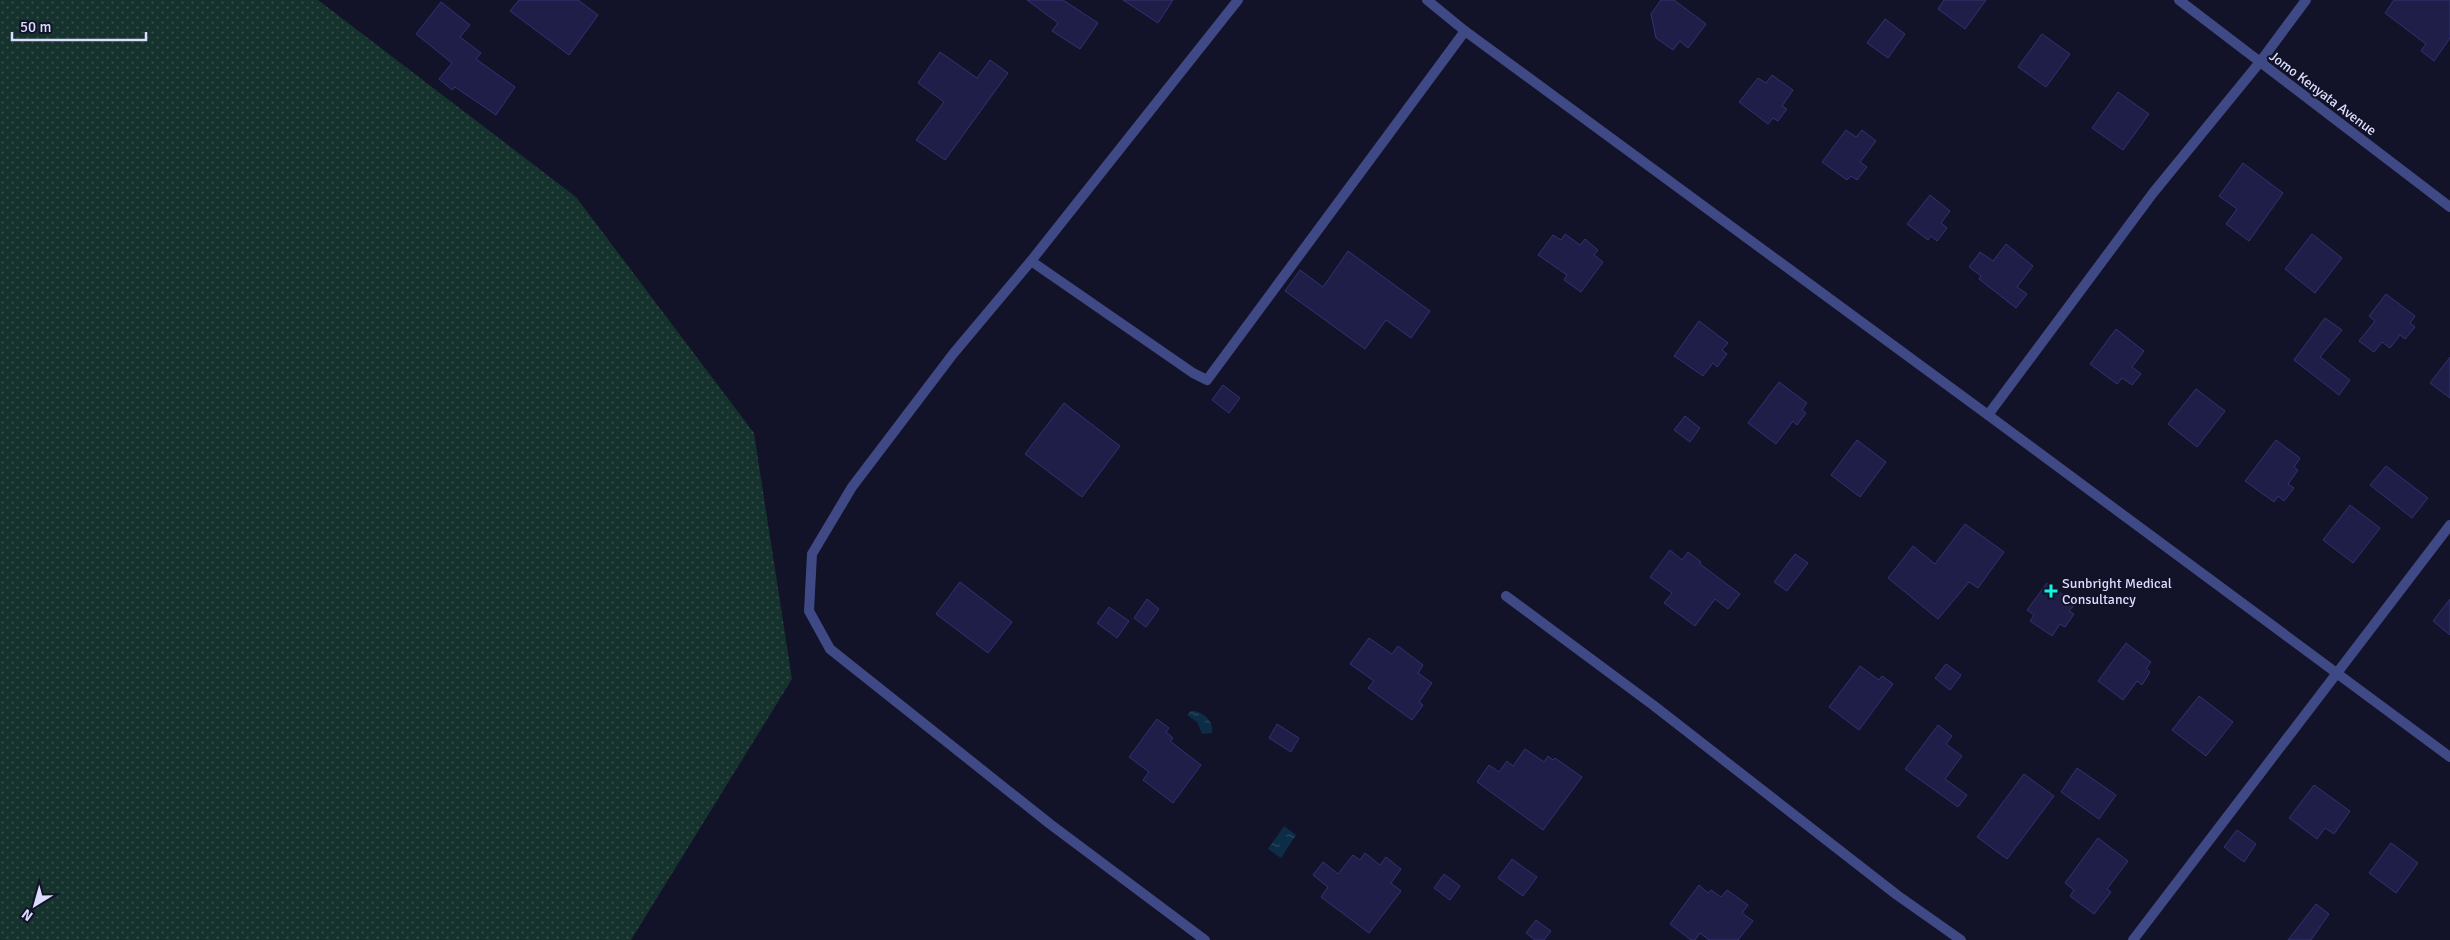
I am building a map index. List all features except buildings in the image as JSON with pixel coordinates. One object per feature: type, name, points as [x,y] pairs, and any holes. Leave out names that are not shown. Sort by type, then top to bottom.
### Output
[{"type":"street","points":[[1205,940],[1043,818],[830,649],[809,611],[812,554],[852,487],[953,354],[1031,261],[1238,0]]},
{"type":"street","points":[[1427,0],[1465,31],[2450,757]]},
{"type":"street","name":"Jomo Kenyata Avenue","points":[[2179,0],[2450,207]]},
{"type":"street","points":[[1988,415],[2153,193],[2260,62],[2306,0]]},
{"type":"street","points":[[1031,261],[1193,374],[1207,380],[1465,31]]},
{"type":"street","points":[[2133,940],[2450,525]]},
{"type":"street","points":[[1506,596],[1653,705],[1897,895],[1961,940]]},
{"type":"green space","points":[[0,0],[318,0],[576,197],[754,433],[792,679],[631,940],[0,940]]},
{"type":"water","points":[[1191,711],[1207,717],[1211,724],[1212,733],[1202,734],[1197,722],[1187,715]]},
{"type":"water","points":[[1284,826],[1296,835],[1281,858],[1268,849]]},
{"type":"place","name":"Sunbright Medical Consultancy","points":[[2051,591]]}]
